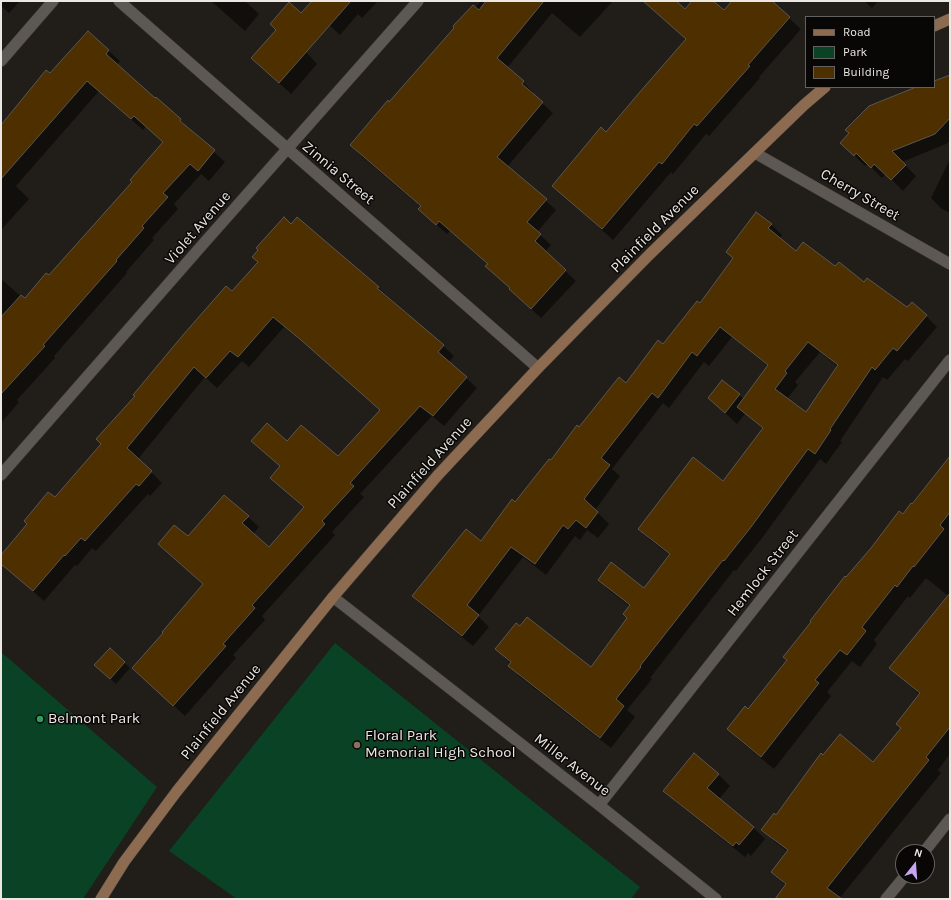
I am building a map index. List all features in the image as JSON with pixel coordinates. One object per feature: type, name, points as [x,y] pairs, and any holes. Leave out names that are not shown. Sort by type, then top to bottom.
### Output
[{"type":"main road","points":[[935,26],[950,19]]},
{"type":"main road","name":"Plainfield Avenue","points":[[101,899],[124,862],[153,822],[333,597],[438,474],[538,368],[650,254],[755,152],[824,88]]},
{"type":"street","points":[[1,61],[53,1]]},
{"type":"street","name":"Zinnia Street","points":[[119,1],[287,150],[349,201],[538,368]]},
{"type":"street","name":"Violet Avenue","points":[[1,475],[418,1]]},
{"type":"street","name":"Cherry Street","points":[[755,152],[950,264]]},
{"type":"street","name":"Hemlock Street","points":[[599,805],[950,360]]},
{"type":"street","name":"Miller Avenue","points":[[333,597],[599,805],[716,899]]},
{"type":"street","points":[[930,844],[950,819]]},
{"type":"street","points":[[886,899],[898,884]]},
{"type":"green space","name":"Floral Park Memorial High School","points":[[335,643],[640,887],[631,899],[237,899],[169,851]]},
{"type":"green space","name":"Belmont Park","points":[[1,652],[157,787],[83,899],[1,899]]},
{"type":"building","points":[[312,1],[351,1],[279,83],[251,58],[276,30],[270,24],[289,2],[301,13]]},
{"type":"building","points":[[486,1],[544,1],[497,58],[524,81],[522,84],[543,102],[497,157],[547,199],[527,222],[541,234],[535,241],[566,270],[531,309],[485,266],[488,264],[439,221],[436,225],[418,209],[421,206],[350,145],[388,100],[389,102],[454,28],[453,26],[473,5],[479,10]]},
{"type":"building","points":[[643,1],[676,1],[685,9],[692,1],[713,1],[724,10],[732,1],[772,1],[790,17],[748,65],[750,66],[697,126],[694,124],[662,164],[659,162],[602,229],[552,186],[601,127],[606,132],[686,39]]},
{"type":"building","points":[[88,31],[109,50],[106,54],[181,119],[180,121],[215,150],[198,171],[190,164],[163,193],[168,197],[142,226],[144,228],[43,345],[45,346],[1,394],[1,317],[21,295],[25,298],[46,273],[49,275],[132,182],[130,180],[163,142],[134,116],[131,119],[87,81],[1,179],[1,125],[46,70],[50,73]]},
{"type":"building","points":[[950,75],[950,118],[935,134],[892,151],[906,165],[891,180],[874,164],[871,168],[856,153],[854,156],[840,143],[849,133],[845,130],[869,106],[914,88],[935,88],[935,81]]},
{"type":"building","points":[[756,212],[772,224],[768,228],[796,251],[803,242],[835,266],[839,262],[864,282],[867,278],[907,307],[912,302],[927,315],[897,351],[893,348],[875,370],[872,367],[815,454],[808,449],[751,527],[724,561],[723,560],[640,666],[641,667],[616,699],[624,706],[600,738],[508,666],[511,662],[495,649],[516,623],[520,626],[527,617],[591,667],[627,618],[623,614],[630,605],[598,580],[611,562],[644,588],[670,554],[638,529],[693,457],[723,481],[763,428],[737,407],[768,365],[720,327],[697,356],[692,352],[658,398],[652,393],[601,458],[610,465],[584,499],[598,512],[586,528],[576,520],[568,529],[563,525],[535,564],[511,547],[467,605],[479,615],[462,636],[412,596],[466,529],[481,541],[512,499],[515,502],[549,459],[551,460],[577,425],[579,427],[619,377],[626,383],[658,340],[663,344],[697,301],[700,303],[733,258],[726,252]],"holes":[[[808,342],[838,365],[806,412],[775,389],[787,373],[785,371]]]},
{"type":"building","points":[[284,217],[291,224],[297,217],[379,287],[377,288],[444,345],[438,352],[467,377],[433,416],[420,406],[350,483],[354,486],[322,521],[325,524],[252,605],[255,608],[223,644],[226,646],[173,706],[132,668],[203,584],[158,544],[174,525],[188,536],[224,495],[249,516],[242,523],[269,547],[304,507],[270,478],[280,466],[251,441],[267,423],[287,441],[301,425],[338,456],[380,410],[301,340],[273,317],[238,357],[230,351],[206,378],[194,367],[127,448],[152,471],[139,486],[136,484],[85,541],[81,538],[65,556],[64,555],[33,591],[1,564],[1,555],[27,524],[24,521],[48,492],[55,497],[101,444],[96,439],[135,396],[133,395],[183,335],[226,286],[232,291],[258,262],[252,257],[258,250],[256,248]]},
{"type":"building","points":[[722,380],[740,394],[725,413],[708,398]]},
{"type":"building","points":[[950,456],[950,512],[940,525],[944,529],[897,587],[895,585],[862,627],[866,631],[847,655],[840,650],[815,680],[819,683],[761,757],[727,729],[745,706],[748,709],[787,660],[783,657],[845,576],[846,577],[871,548],[899,511],[903,514],[911,503],[912,504]]},
{"type":"building","points":[[950,593],[950,727],[926,757],[929,760],[827,888],[842,899],[775,899],[786,884],[771,872],[788,850],[761,830],[774,813],[776,815],[821,753],[823,755],[840,734],[873,762],[901,728],[896,724],[920,693],[889,668]]},
{"type":"building","points":[[110,648],[125,662],[110,679],[94,665]]},
{"type":"building","points":[[694,753],[719,774],[707,788],[754,827],[739,845],[736,842],[733,846],[663,791]]},
{"type":"place","name":"Belmont Park","points":[[40,719]]},
{"type":"place","name":"Floral Park Memorial High School","points":[[357,745]]}]
